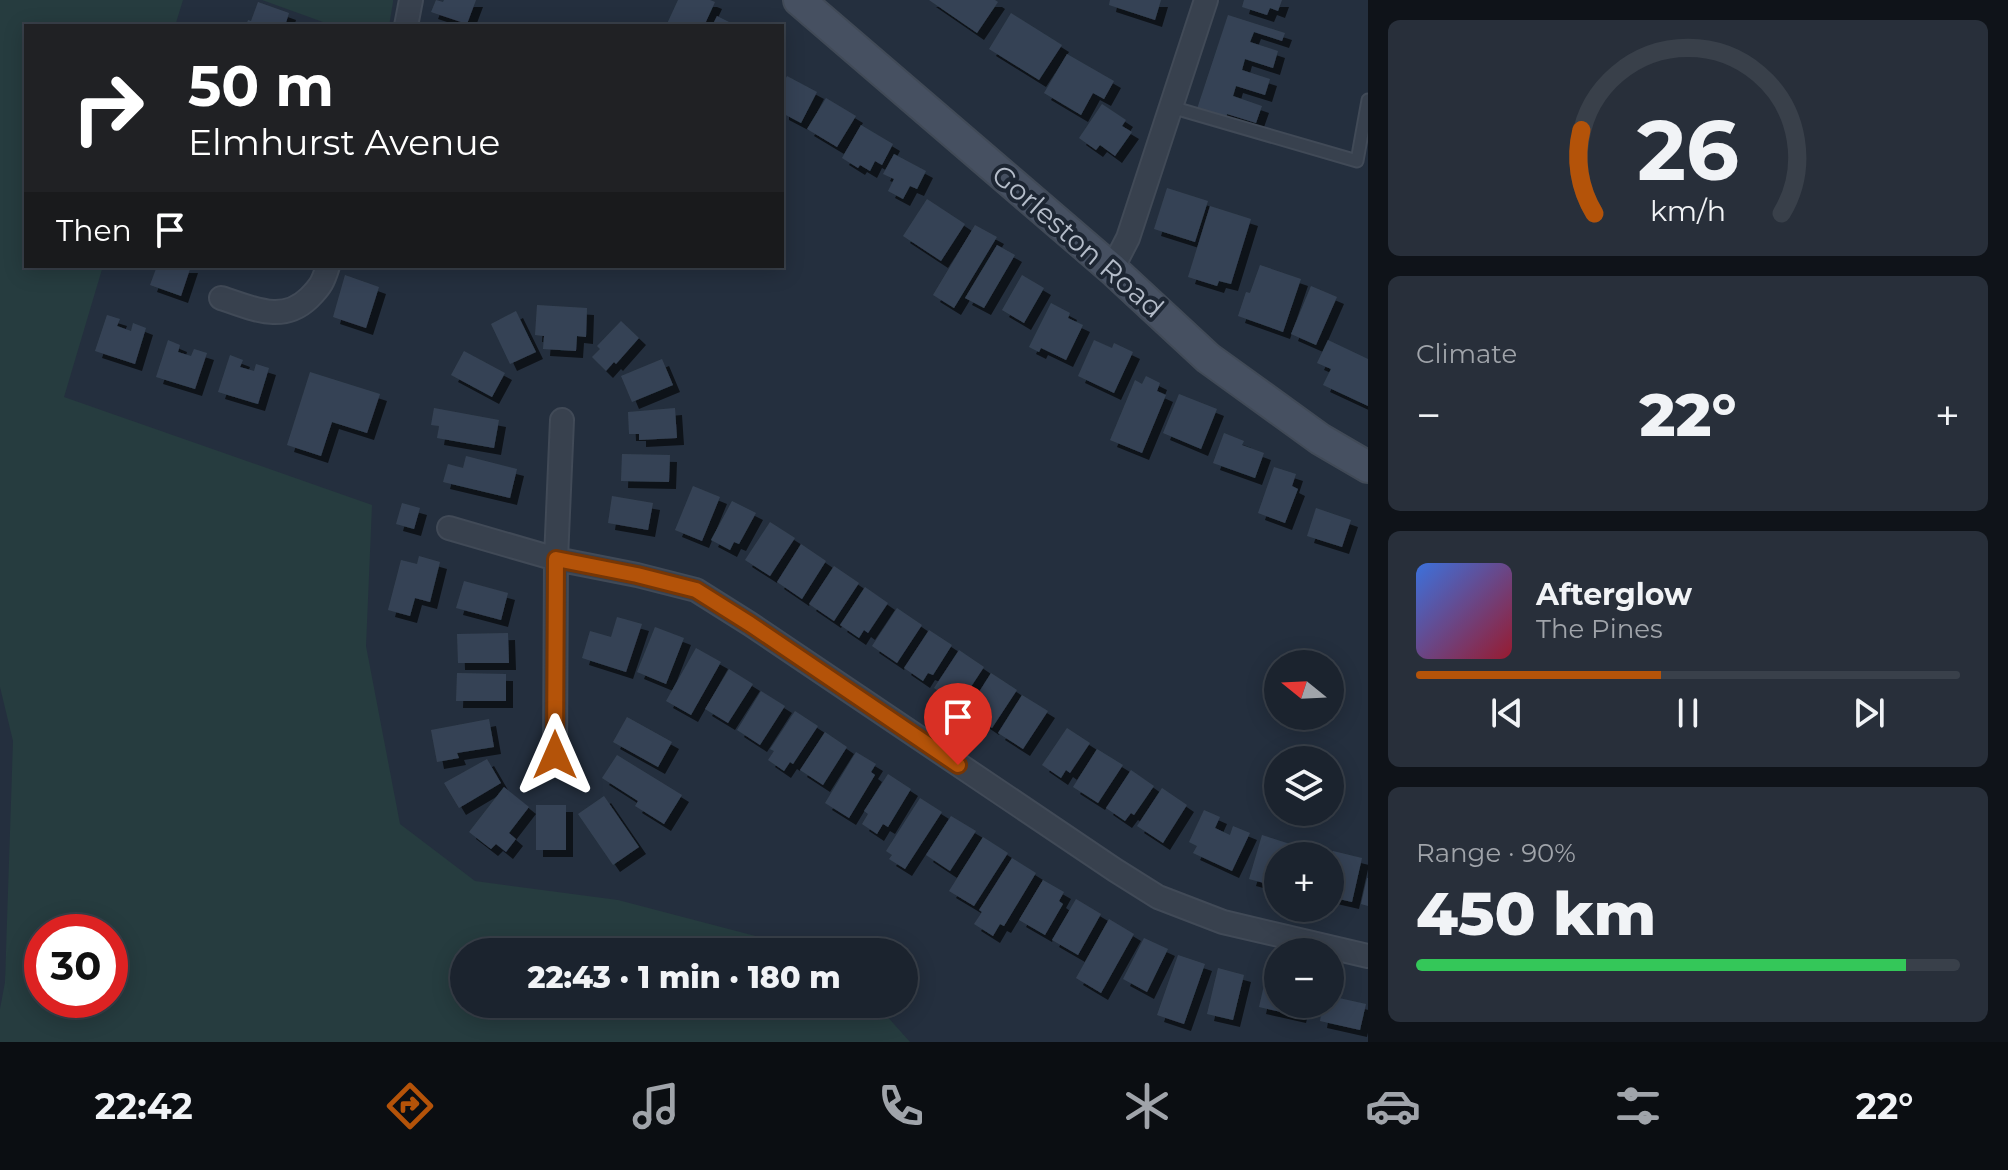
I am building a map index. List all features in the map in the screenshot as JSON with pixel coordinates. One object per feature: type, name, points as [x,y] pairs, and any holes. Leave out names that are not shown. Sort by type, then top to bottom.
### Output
[{"type":"main road","name":"Gorleston Road","points":[[799,0],[1112,269],[1208,358],[1320,439],[1368,467]]},
{"type":"street","points":[[406,24],[411,0]]},
{"type":"street","points":[[1112,269],[1128,238],[1206,0]]},
{"type":"street","points":[[221,298],[265,312],[280,313],[299,308],[322,285],[327,268]]},
{"type":"street","points":[[555,755],[556,559],[562,420]]},
{"type":"street","points":[[449,528],[556,559],[696,590],[1158,897],[1223,922],[1368,956]]},
{"type":"lane","points":[[1171,107],[1357,161],[1368,100]]},
{"type":"green space","points":[[0,0],[183,0],[176,24],[24,24],[24,268],[102,268],[64,397],[372,505],[366,646],[400,824],[475,881],[618,900],[763,938],[450,938],[450,1018],[889,1018],[910,1042],[0,1042],[0,1009],[5,982],[13,741],[0,687]]},
{"type":"green space","points":[[262,0],[393,0],[389,24],[328,24]]},
{"type":"building","points":[[436,0],[476,0],[467,24],[431,12]]},
{"type":"building","points":[[678,0],[715,2],[705,24],[667,24]]},
{"type":"building","points":[[929,0],[995,0],[998,2],[977,33]]},
{"type":"building","points":[[1110,0],[1161,0],[1155,20],[1109,5]]},
{"type":"building","points":[[1244,0],[1282,0],[1278,11],[1270,8],[1267,15],[1242,7]]},
{"type":"building","points":[[258,2],[289,13],[286,24],[247,24],[248,20],[251,21]]},
{"type":"building","points":[[1011,13],[1062,45],[1039,80],[989,49]]},
{"type":"building","points":[[1228,15],[1285,33],[1282,41],[1254,32],[1250,42],[1278,51],[1273,68],[1245,59],[1242,70],[1270,79],[1265,95],[1236,86],[1233,96],[1262,106],[1256,123],[1197,109]]},
{"type":"building","points":[[717,16],[733,24],[713,24]]},
{"type":"building","points":[[1067,54],[1114,81],[1104,99],[1093,93],[1081,115],[1044,93]]},
{"type":"building","points":[[787,76],[817,92],[801,123],[784,114],[784,82]]},
{"type":"building","points":[[826,98],[856,116],[837,147],[807,129]]},
{"type":"building","points":[[1102,104],[1126,120],[1122,126],[1132,132],[1115,156],[1100,145],[1096,150],[1079,138]]},
{"type":"building","points":[[861,125],[893,144],[882,165],[875,161],[870,171],[842,158]]},
{"type":"building","points":[[894,154],[926,171],[917,189],[910,186],[903,199],[888,191],[894,179],[883,174]]},
{"type":"building","points":[[1167,188],[1208,201],[1195,242],[1154,229]]},
{"type":"building","points":[[927,199],[965,224],[941,261],[903,236]]},
{"type":"building","points":[[1210,206],[1251,219],[1231,284],[1219,281],[1217,286],[1188,277]]},
{"type":"building","points":[[975,225],[997,237],[954,308],[933,295]]},
{"type":"building","points":[[997,245],[1015,255],[984,308],[965,298]]},
{"type":"building","points":[[1260,265],[1301,279],[1283,332],[1238,316]]},
{"type":"building","points":[[156,268],[190,268],[181,296],[150,285]]},
{"type":"building","points":[[345,275],[379,287],[366,328],[333,317]]},
{"type":"building","points":[[1022,275],[1044,288],[1024,323],[1002,310]]},
{"type":"building","points":[[1311,286],[1337,297],[1316,345],[1291,334]]},
{"type":"building","points":[[1051,303],[1070,313],[1068,318],[1083,325],[1066,360],[1041,348],[1039,352],[1029,347]]},
{"type":"building","points":[[537,305],[587,308],[586,337],[577,336],[576,351],[543,349],[544,336],[535,335]]},
{"type":"building","points":[[516,311],[536,352],[510,364],[491,324]]},
{"type":"building","points":[[107,315],[120,319],[117,326],[131,331],[133,323],[146,328],[135,364],[95,351]]},
{"type":"building","points":[[621,321],[639,338],[606,371],[592,357],[600,349],[597,346]]},
{"type":"building","points":[[168,340],[180,345],[178,352],[191,356],[194,349],[207,353],[195,389],[156,377]]},
{"type":"building","points":[[1094,340],[1112,348],[1114,343],[1133,352],[1114,393],[1078,376]]},
{"type":"building","points":[[1328,340],[1368,359],[1368,406],[1323,385],[1331,369],[1317,363]]},
{"type":"building","points":[[464,351],[505,373],[492,397],[451,375]]},
{"type":"building","points":[[230,355],[243,360],[240,367],[254,371],[256,364],[269,368],[258,404],[218,392]]},
{"type":"building","points":[[662,359],[673,385],[632,402],[621,376]]},
{"type":"building","points":[[310,372],[380,394],[367,433],[332,422],[321,456],[287,445]]},
{"type":"building","points":[[1146,376],[1160,383],[1157,391],[1166,395],[1142,453],[1110,440],[1135,380],[1142,384]]},
{"type":"building","points":[[1179,394],[1217,409],[1201,449],[1163,433]]},
{"type":"building","points":[[434,408],[499,420],[494,448],[437,438],[439,426],[431,425]]},
{"type":"building","points":[[675,408],[677,438],[639,440],[639,434],[629,434],[628,412]]},
{"type":"building","points":[[1224,433],[1244,441],[1242,445],[1264,453],[1255,478],[1213,463]]},
{"type":"building","points":[[622,454],[670,455],[669,482],[621,481]]},
{"type":"building","points":[[466,456],[517,469],[510,498],[443,482],[448,464],[463,468]]},
{"type":"building","points":[[1274,467],[1296,474],[1292,486],[1298,489],[1285,523],[1258,513]]},
{"type":"building","points":[[693,486],[720,497],[702,541],[675,530]]},
{"type":"building","points":[[612,496],[653,503],[648,530],[608,523]]},
{"type":"building","points":[[732,501],[756,513],[739,544],[734,542],[730,550],[711,540]]},
{"type":"building","points":[[402,503],[420,508],[414,529],[396,524]]},
{"type":"building","points":[[1316,508],[1351,520],[1342,547],[1307,536]]},
{"type":"building","points":[[770,522],[795,538],[770,576],[745,560]]},
{"type":"building","points":[[801,544],[826,561],[802,599],[777,582]]},
{"type":"building","points":[[419,556],[440,562],[430,602],[415,598],[410,616],[388,610],[401,560],[417,564]]},
{"type":"building","points":[[834,566],[859,583],[834,621],[809,604]]},
{"type":"building","points":[[464,581],[508,593],[501,620],[456,608]]},
{"type":"building","points":[[865,587],[888,603],[868,633],[864,630],[859,638],[840,625]]},
{"type":"building","points":[[897,608],[922,625],[897,663],[872,646]]},
{"type":"building","points":[[617,617],[642,624],[626,672],[582,658],[590,631],[611,637]]},
{"type":"building","points":[[655,627],[684,638],[666,684],[637,672]]},
{"type":"building","points":[[929,630],[952,645],[933,675],[928,673],[923,681],[904,668]]},
{"type":"building","points":[[508,633],[509,663],[458,663],[457,634]]},
{"type":"building","points":[[696,648],[721,662],[691,715],[666,701]]},
{"type":"building","points":[[959,650],[984,667],[959,705],[934,688]]},
{"type":"building","points":[[729,669],[753,684],[728,723],[705,709]]},
{"type":"building","points":[[457,673],[506,674],[506,701],[456,701]]},
{"type":"building","points":[[991,673],[1017,690],[992,728],[967,711]]},
{"type":"building","points":[[761,691],[785,706],[760,745],[737,730]]},
{"type":"building","points":[[1022,695],[1048,711],[1023,749],[998,733]]},
{"type":"building","points":[[795,711],[818,726],[793,764],[790,762],[784,771],[768,760],[774,751],[770,749]]},
{"type":"building","points":[[627,717],[672,742],[658,767],[613,742]]},
{"type":"building","points":[[489,719],[494,747],[457,753],[459,758],[437,762],[431,730]]},
{"type":"building","points":[[1067,728],[1090,743],[1070,773],[1066,770],[1061,778],[1042,765]]},
{"type":"building","points":[[825,732],[847,747],[823,785],[800,770]]},
{"type":"building","points":[[1097,749],[1123,765],[1098,803],[1073,787]]},
{"type":"building","points":[[856,752],[876,764],[871,772],[875,775],[849,818],[825,803]]},
{"type":"building","points":[[617,755],[682,795],[664,824],[635,806],[638,801],[602,778]]},
{"type":"building","points":[[487,759],[501,783],[459,808],[444,783]]},
{"type":"building","points":[[1131,770],[1154,786],[1134,815],[1131,813],[1125,821],[1106,808]]},
{"type":"building","points":[[888,774],[911,789],[888,827],[883,824],[877,834],[862,824],[868,814],[864,811]]},
{"type":"building","points":[[504,787],[529,807],[509,833],[516,839],[506,852],[496,844],[491,849],[469,832]]},
{"type":"building","points":[[1162,788],[1187,805],[1163,843],[1137,826]]},
{"type":"building","points":[[604,796],[639,847],[613,865],[578,814]]},
{"type":"building","points":[[920,798],[942,812],[905,869],[889,859],[892,855],[886,851]]},
{"type":"building","points":[[536,805],[566,805],[566,850],[536,850]]},
{"type":"building","points":[[1204,810],[1220,817],[1215,828],[1230,835],[1233,826],[1250,833],[1232,871],[1193,853],[1197,846],[1189,842]]},
{"type":"building","points":[[951,816],[976,831],[950,871],[926,855]]},
{"type":"building","points":[[1262,835],[1284,842],[1264,842],[1264,883],[1249,879]]},
{"type":"building","points":[[983,837],[1008,853],[974,906],[949,891]]},
{"type":"building","points":[[1344,854],[1362,858],[1352,902],[1344,900]]},
{"type":"building","points":[[1012,858],[1036,873],[1004,926],[1000,924],[993,936],[974,924],[982,912],[979,910]]},
{"type":"building","points":[[1368,878],[1368,906],[1361,904]]},
{"type":"building","points":[[1043,880],[1064,892],[1059,901],[1063,904],[1045,935],[1019,920]]},
{"type":"building","points":[[1076,899],[1101,914],[1078,955],[1052,940]]},
{"type":"building","points":[[1109,919],[1134,934],[1101,993],[1076,978]]},
{"type":"building","points":[[1144,938],[1168,949],[1147,992],[1123,979]]},
{"type":"building","points":[[1178,955],[1205,964],[1184,1024],[1157,1015]]},
{"type":"building","points":[[1218,968],[1244,975],[1233,1020],[1207,1014]]},
{"type":"building","points":[[1264,985],[1264,1008],[1259,1007]]},
{"type":"building","points":[[1344,999],[1366,1004],[1360,1030],[1320,1021],[1321,1018],[1344,1018]]},
{"type":"route","points":[[555,755],[556,559],[696,590],[958,765]]}]
